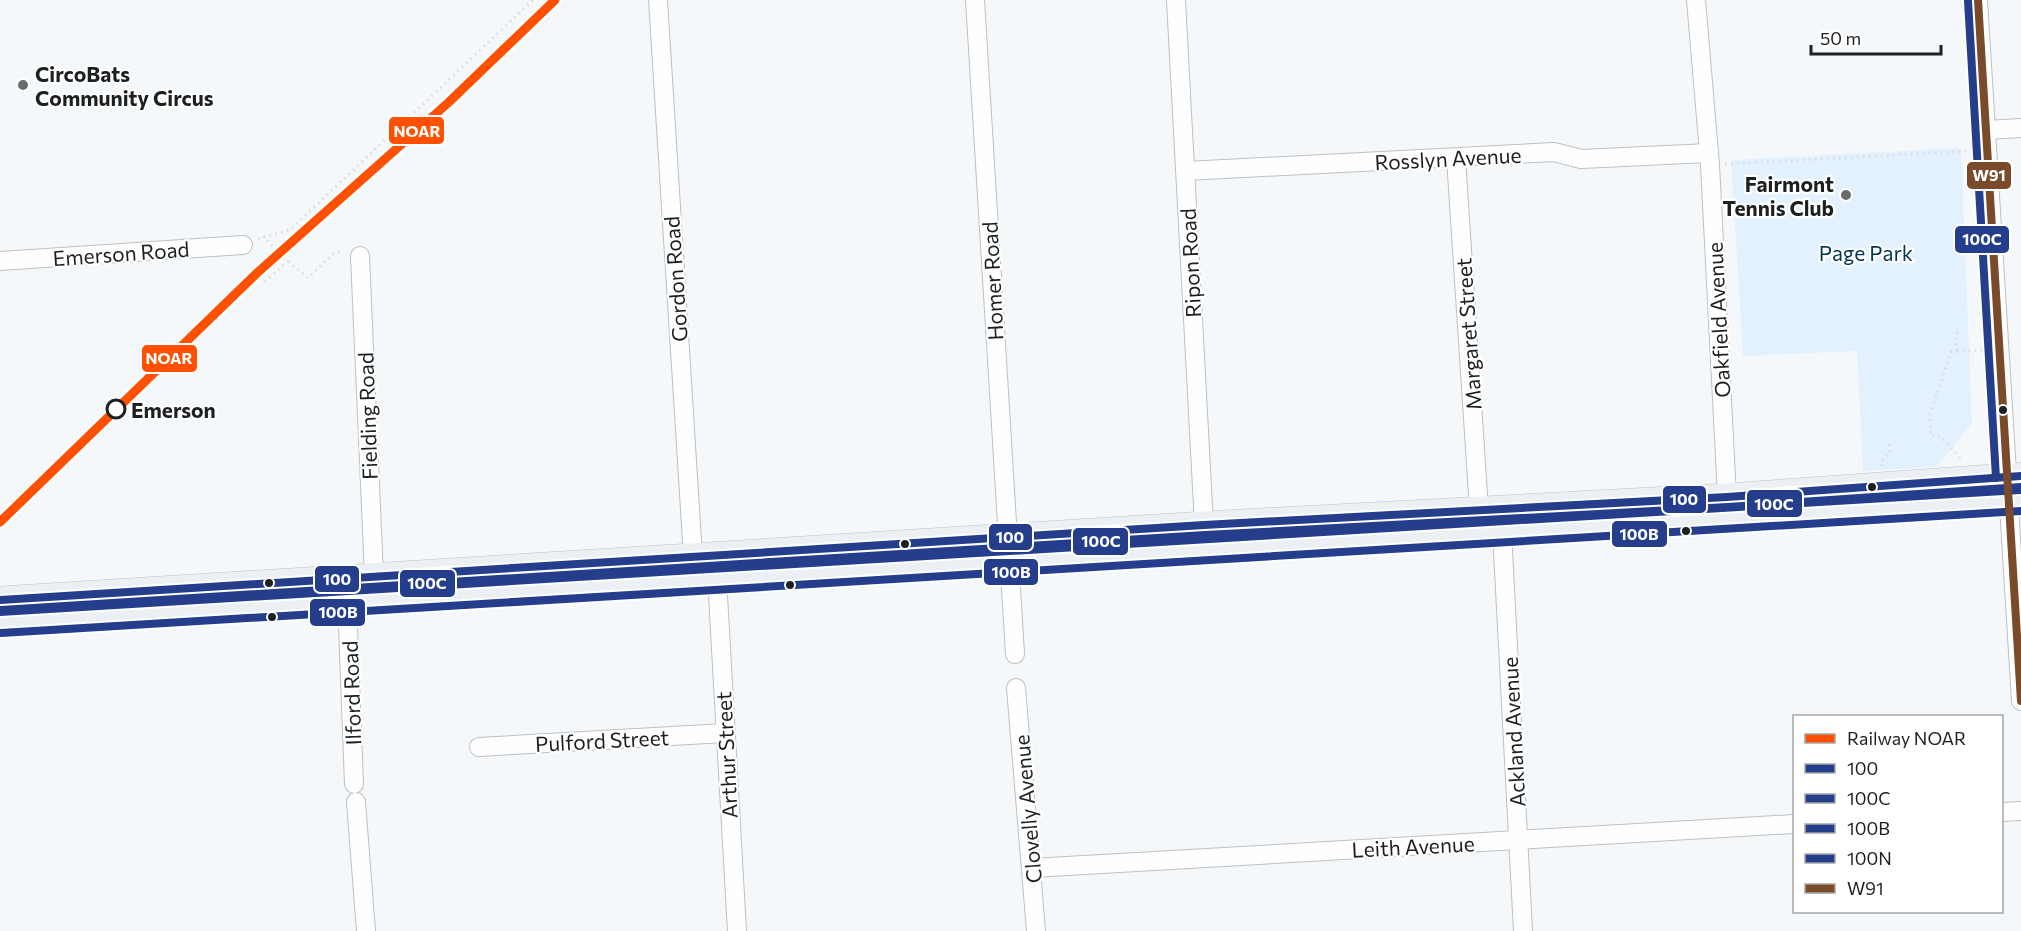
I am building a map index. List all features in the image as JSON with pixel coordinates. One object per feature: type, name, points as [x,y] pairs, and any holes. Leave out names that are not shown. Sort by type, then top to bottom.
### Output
[{"type":"highway","points":[[1205,538],[1460,535],[1727,507],[2014,488]]},
{"type":"highway","points":[[0,623],[717,578],[1008,550],[1205,538],[1479,510],[1727,507]]},
{"type":"highway","points":[[1502,532],[1516,508]]},
{"type":"highway","points":[[1479,510],[1502,532]]},
{"type":"highway","points":[[1460,535],[1479,510]]},
{"type":"highway","points":[[0,600],[693,557],[1008,550]]},
{"type":"highway","points":[[693,557],[717,578]]},
{"type":"highway","points":[[347,601],[374,576]]},
{"type":"highway","points":[[0,640],[51,620]]},
{"type":"street","name":"Gordon Road","points":[[658,0],[693,557]]},
{"type":"street","name":"Homer Road","points":[[975,0],[1008,550]]},
{"type":"street","name":"Ripon Road","points":[[1176,0],[1205,538]]},
{"type":"street","name":"Oakfield Avenue","points":[[1696,0],[1709,159],[1727,507]]},
{"type":"street","points":[[1978,0],[1987,150],[2014,488],[2021,701]]},
{"type":"street","points":[[1986,130],[2021,128]]},
{"type":"street","name":"Rosslyn Avenue","points":[[1186,171],[1554,152],[1581,159],[1709,159]]},
{"type":"street","name":"Margaret Street","points":[[1456,158],[1479,510]]},
{"type":"street","name":"Emerson Road","points":[[0,261],[243,245]]},
{"type":"street","name":"Fielding Road","points":[[360,256],[374,576]]},
{"type":"street","name":"Ackland Avenue","points":[[1502,532],[1523,931]]},
{"type":"street","points":[[1008,550],[1016,654]]},
{"type":"street","name":"Arthur Street","points":[[717,578],[737,931]]},
{"type":"street","name":"Ilford Road","points":[[347,601],[355,793],[366,931]]},
{"type":"street","name":"Clovelly Avenue","points":[[1016,688],[1036,931]]},
{"type":"street","name":"Pulford Street","points":[[479,747],[725,734]]},
{"type":"street","points":[[2003,812],[2021,811]]},
{"type":"street","name":"Leith Avenue","points":[[1032,868],[1793,824]]},
{"type":"path","points":[[243,245],[290,230],[533,0]]},
{"type":"path","points":[[1709,159],[1987,150]]},
{"type":"path","points":[[263,237],[308,278],[335,252],[360,256]]},
{"type":"path","points":[[265,282],[288,261]]},
{"type":"path","points":[[1957,351],[1955,336],[1960,329]]},
{"type":"path","points":[[1963,461],[1940,436],[1931,436],[1929,418],[1951,352],[1978,350]]},
{"type":"green space","name":"Page Park","points":[[1961,148],[1972,423],[1936,467],[1863,471],[1857,351],[1743,356],[1731,160]]},
{"type":"rail line","name":"NOAR","points":[[0,522],[257,273],[449,102],[555,0]]},
{"type":"transit line","name":"W91","points":[[1978,0],[2021,701]]},
{"type":"transit line","name":"100C","points":[[1968,1],[1996,478]]},
{"type":"transit line","name":"100","points":[[0,600],[1204,525],[1727,497],[2021,476]]},
{"type":"transit line","name":"100C","points":[[1,610],[1205,535],[1728,507],[2021,487]]},
{"type":"transit line","name":"100N","points":[[0,612],[2020,490]]},
{"type":"transit line","name":"100B","points":[[1,633],[2021,511]]},
{"type":"place","name":"CircoBats Community Circus","points":[[23,85]]},
{"type":"place","name":"Fairmont Tennis Club","points":[[1846,195]]},
{"type":"place","name":"Emerson","points":[[116,409]]}]
